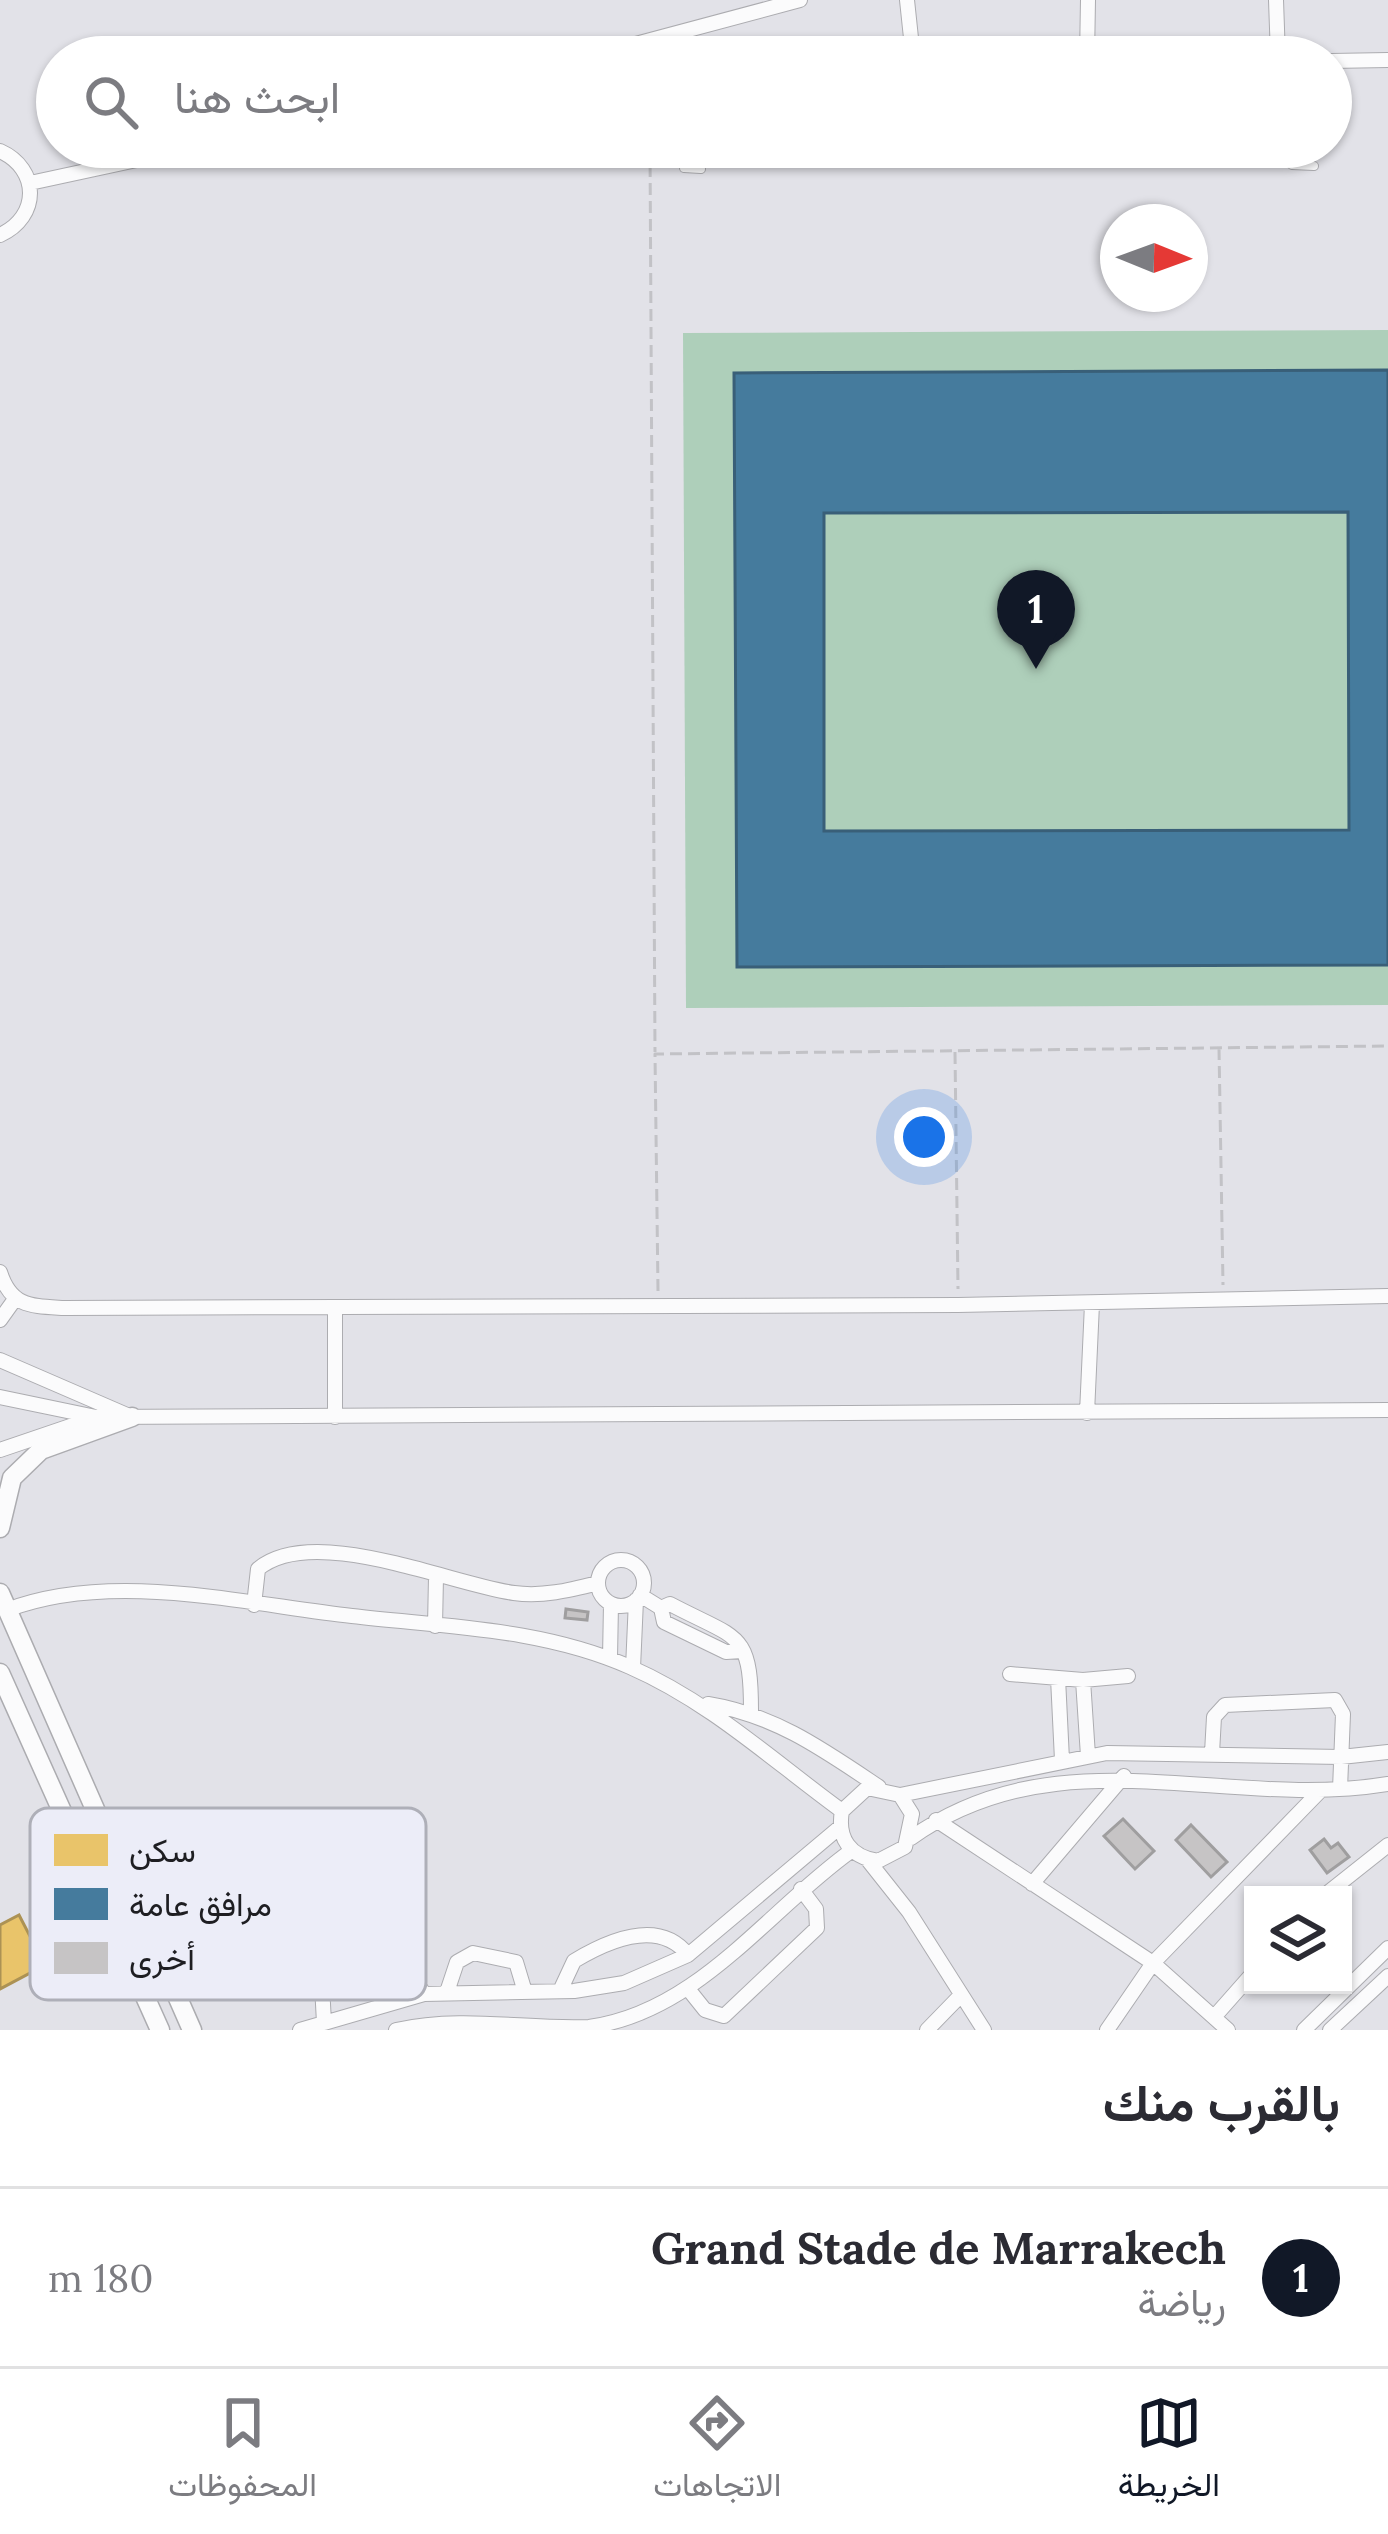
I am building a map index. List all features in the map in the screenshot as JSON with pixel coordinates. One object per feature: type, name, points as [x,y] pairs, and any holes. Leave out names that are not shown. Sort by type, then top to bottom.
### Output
[{"type":"street","points":[[665,36],[800,0]]},
{"type":"street","points":[[907,0],[911,36]]},
{"type":"street","points":[[1088,0],[1088,36]]},
{"type":"street","points":[[1276,0],[1277,36]]},
{"type":"street","points":[[1352,60],[1388,59]]},
{"type":"street","points":[[0,151],[16,159],[30,183],[28,208],[0,236]]},
{"type":"street","points":[[30,183],[100,168]]},
{"type":"street","points":[[0,1272],[24,1306],[64,1308],[334,1311],[658,1303],[958,1306],[1388,1296]]},
{"type":"street","points":[[0,1320],[15,1299]]},
{"type":"street","points":[[1088,1413],[1092,1304]]},
{"type":"street","points":[[334,1311],[335,1417]]},
{"type":"street","points":[[0,1360],[132,1417]]},
{"type":"street","points":[[0,1397],[96,1417],[1388,1410]]},
{"type":"street","points":[[0,1450],[96,1417]]},
{"type":"street","points":[[0,1528],[12,1478],[40,1450],[132,1417]]},
{"type":"street","points":[[254,1605],[258,1569],[267,1562],[350,1552],[518,1593],[561,1593],[598,1583]]},
{"type":"street","points":[[598,1583],[605,1566],[631,1562],[643,1576],[633,1668]]},
{"type":"street","points":[[435,1626],[436,1576]]},
{"type":"street","points":[[598,1583],[611,1604],[610,1658]]},
{"type":"street","points":[[94,1808],[3,1601],[136,1593],[513,1632],[610,1658],[703,1703],[841,1819],[851,1851],[867,1859],[909,1912],[984,2030]]},
{"type":"street","points":[[611,1604],[638,1598],[661,1608],[664,1622],[726,1652],[742,1651],[751,1657],[751,1711]]},
{"type":"street","points":[[0,1673],[61,1808]]},
{"type":"street","points":[[1010,1674],[1083,1680],[1128,1676]]},
{"type":"street","points":[[1058,1678],[1075,1781]]},
{"type":"street","points":[[1074,1758],[1083,1680]]},
{"type":"street","points":[[1228,1785],[1214,1717],[1225,1706],[1328,1699],[1340,1704],[1343,1714],[1340,1789]]},
{"type":"street","points":[[703,1703],[751,1711],[805,1737],[900,1795],[912,1814],[911,1838]]},
{"type":"street","points":[[900,1795],[1074,1758],[1388,1752]]},
{"type":"street","points":[[1032,1884],[1124,1776]]},
{"type":"street","points":[[867,1859],[888,1859],[936,1820],[980,1801],[1075,1781],[1124,1776],[1321,1790],[1388,1784]]},
{"type":"street","points":[[426,1994],[560,1991],[624,1983],[688,1955],[841,1819],[856,1792],[879,1786]]},
{"type":"street","points":[[1107,2030],[1153,1963],[1321,1790]]},
{"type":"street","points":[[936,1820],[1153,1963],[1228,2030]]},
{"type":"street","points":[[1336,1886],[1388,1845]]},
{"type":"street","points":[[396,2030],[587,2027],[636,2014],[689,1990],[801,1888],[851,1851]]},
{"type":"street","points":[[689,1990],[705,2010],[724,2016],[817,1928],[816,1910],[801,1888]]},
{"type":"street","points":[[560,1991],[574,1961],[639,1934],[669,1937],[688,1955]]},
{"type":"street","points":[[1304,2030],[1388,1948]]},
{"type":"street","points":[[447,1992],[457,1963],[473,1953],[516,1962],[525,1992]]},
{"type":"street","points":[[1330,2030],[1388,1976]]},
{"type":"street","points":[[624,1983],[636,2014]]},
{"type":"street","points":[[1215,2015],[1244,1983]]},
{"type":"street","points":[[927,2030],[961,1995]]},
{"type":"street","points":[[147,2000],[160,2030]]},
{"type":"street","points":[[179,2000],[192,2030]]},
{"type":"street","points":[[323,2000],[324,2023]]},
{"type":"street","points":[[300,2030],[403,2000]]},
{"type":"lane","points":[[684,168],[701,169]]},
{"type":"path","points":[[650,168],[658,1303]]},
{"type":"path","points":[[655,1054],[1388,1046]]},
{"type":"path","points":[[1219,1047],[1223,1301]]},
{"type":"path","points":[[955,1051],[958,1306]]},
{"type":"green space","points":[[1388,330],[1388,1005],[686,1008],[683,333]]},
{"type":"building: سكن","points":[[19,1915],[30,1936],[30,1973],[0,1989],[0,1925]]},
{"type":"building: مرافق عامة","points":[[1388,370],[1388,965],[737,967],[734,373]],"holes":[[[1348,512],[1349,830],[824,831],[824,513]]]},
{"type":"building: أخرى","points":[[566,1609],[588,1612],[587,1620],[565,1618]]},
{"type":"building: أخرى","points":[[1123,1819],[1154,1851],[1135,1869],[1104,1836]]},
{"type":"building: أخرى","points":[[1191,1825],[1227,1862],[1211,1877],[1176,1840]]},
{"type":"building: أخرى","points":[[1324,1839],[1331,1848],[1338,1843],[1349,1857],[1327,1873],[1310,1850]]},
{"type":"place","name":"Grand Stade de Marrakech","points":[[1036,669]]}]
